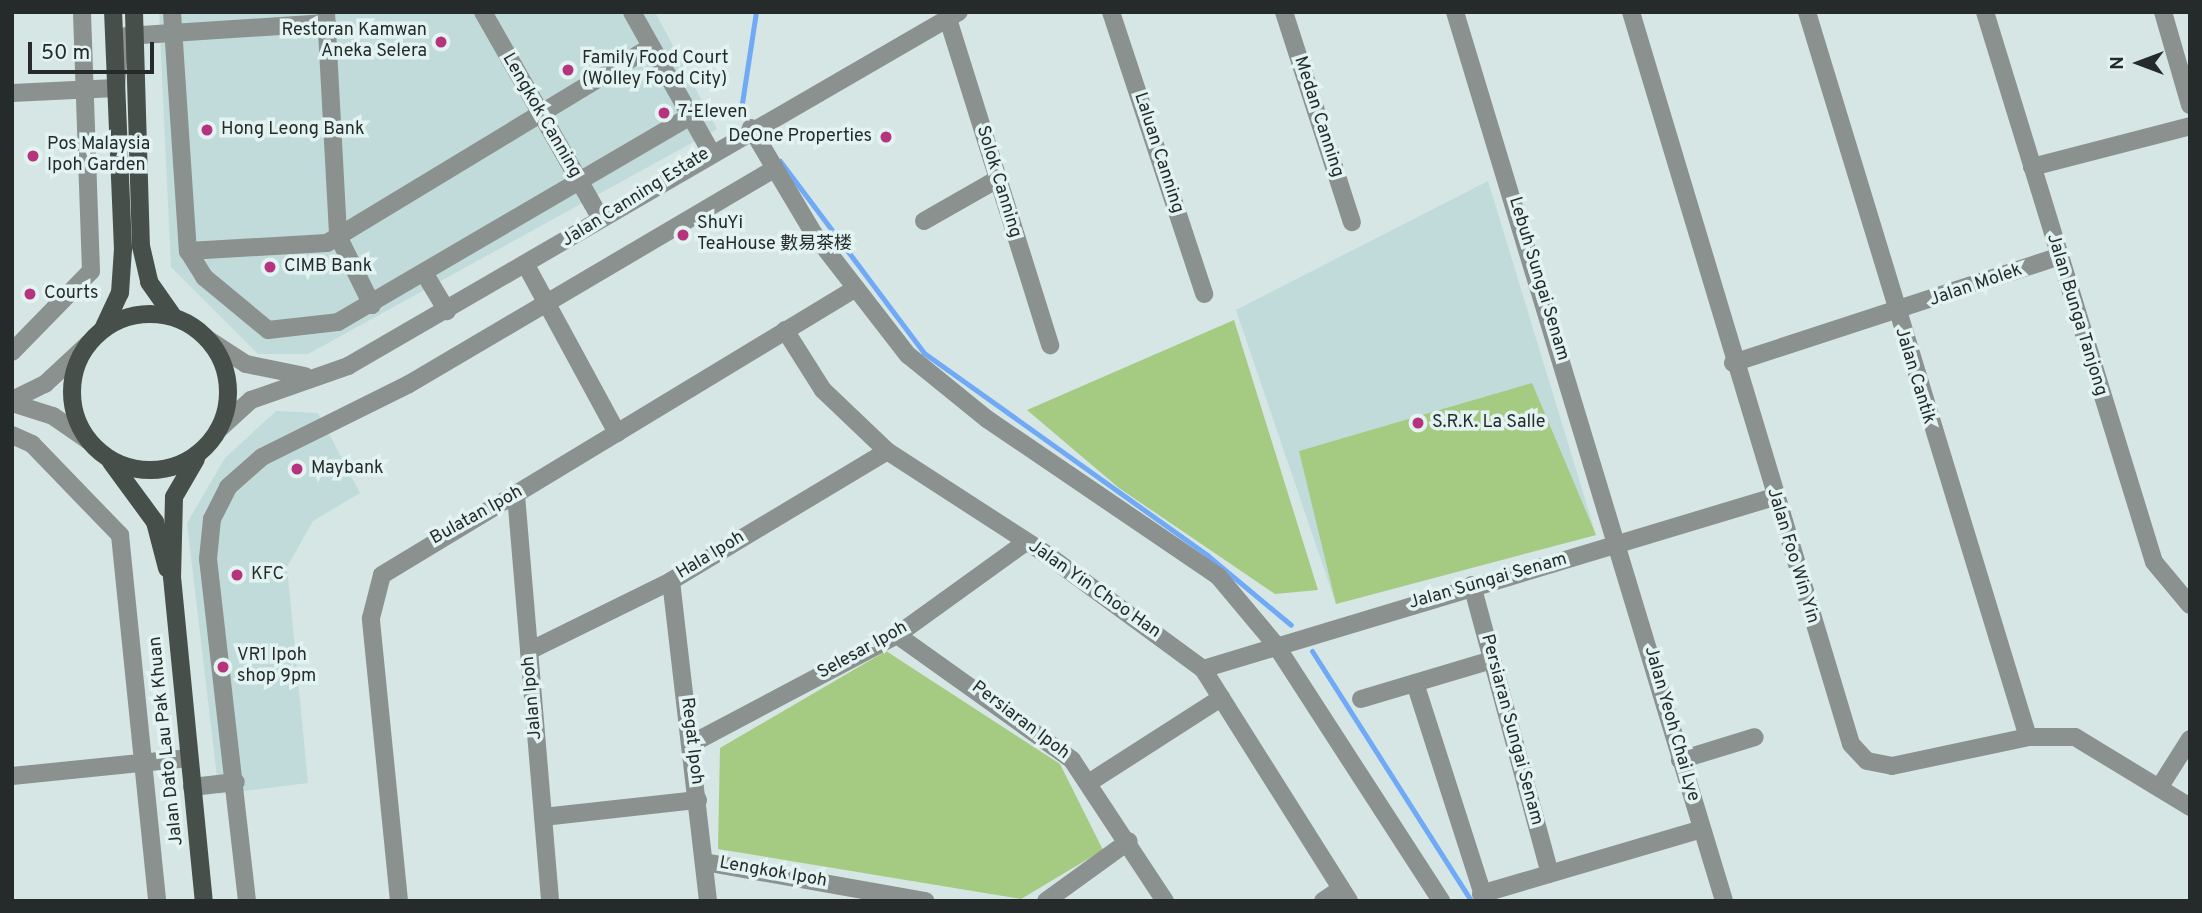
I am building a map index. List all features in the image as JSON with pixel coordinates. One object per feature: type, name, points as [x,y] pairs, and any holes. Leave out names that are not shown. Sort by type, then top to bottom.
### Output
[{"type":"main road","points":[[103,329],[120,293],[113,12]]},
{"type":"main road","points":[[134,12],[141,246],[149,282],[173,317],[209,340],[227,383],[218,430],[207,445],[168,468],[146,470],[103,455],[89,441],[71,392],[88,344],[103,329],[124,317],[173,317]]},
{"type":"main road","name":"Jalan Dato Lau Pak Khuan","points":[[204,901],[172,577],[174,497],[207,445]]},
{"type":"main road","name":"Jalan Dato Lau Pak Khuan","points":[[103,455],[125,474],[155,522],[172,577]]},
{"type":"street","points":[[12,352],[91,271],[82,12]]},
{"type":"street","points":[[172,12],[188,251],[204,277],[264,330],[331,324],[372,305],[426,276],[692,116]]},
{"type":"street","name":"Lengkok Canning","points":[[483,12],[601,219]]},
{"type":"street","points":[[632,12],[711,152]]},
{"type":"street","name":"Laluan Canning","points":[[1111,12],[1204,294]]},
{"type":"street","name":"Medan Canning","points":[[1284,12],[1352,222]]},
{"type":"street","name":"Lebuh Sungai Senam","points":[[1455,12],[1620,546]]},
{"type":"street","name":"Jalan Foo Win Yin","points":[[1631,12],[1733,363],[1858,754],[1892,766],[2028,737],[2075,737],[2190,807]]},
{"type":"street","name":"Jalan Cantik","points":[[1807,12],[1895,314],[2028,737]]},
{"type":"street","name":"Jalan Bunga Tanjong","points":[[1985,12],[2058,257],[2154,562],[2190,605]]},
{"type":"street","points":[[2163,12],[2190,105]]},
{"type":"street","name":"Jalan Canning Estate","points":[[218,430],[251,400],[348,366],[527,267],[751,128],[953,16]]},
{"type":"street","name":"Solok Canning","points":[[953,16],[996,180],[1050,345]]},
{"type":"street","points":[[12,93],[116,88],[119,45],[135,36],[327,18],[338,236],[372,305]]},
{"type":"street","points":[[188,251],[317,244],[338,236],[538,112],[651,47]]},
{"type":"street","points":[[2032,167],[2190,126]]},
{"type":"street","points":[[751,128],[773,170],[856,288],[908,355],[987,419],[1218,576],[1275,644],[1441,901]]},
{"type":"street","points":[[247,901],[236,782],[208,559],[212,519],[228,487],[262,457],[409,384],[773,170]]},
{"type":"street","points":[[924,221],[996,180]]},
{"type":"street","name":"Jalan Molek","points":[[1733,363],[1895,314],[2058,257]]},
{"type":"street","points":[[527,267],[617,433]]},
{"type":"street","points":[[426,276],[447,311]]},
{"type":"street","name":"Bulatan Ipoh","points":[[399,901],[372,595],[390,565],[516,495],[856,288]]},
{"type":"street","name":"Jalan Yin Choo Han","points":[[785,330],[823,390],[887,450],[1026,542],[1203,669],[1345,895]]},
{"type":"street","name":"Jalan Canning Estate","points":[[209,340],[246,364],[312,377]]},
{"type":"street","points":[[12,401],[45,384],[88,344]]},
{"type":"street","points":[[12,401],[53,416],[89,441]]},
{"type":"street","points":[[12,435],[32,443],[118,530],[157,901]]},
{"type":"street","name":"Hala Ipoh","points":[[529,651],[671,581],[887,450]]},
{"type":"street","name":"Jalan Ipoh","points":[[516,495],[550,901]]},
{"type":"street","name":"Jalan Sungai Senam","points":[[1203,669],[1275,644],[1472,585],[1620,546],[1774,497]]},
{"type":"street","name":"Selesar Ipoh","points":[[691,744],[897,635],[1026,542]]},
{"type":"street","name":"Jalan Yeoh Chai Lye","points":[[1620,546],[1680,760],[1724,901]]},
{"type":"street","name":"Regat Ipoh","points":[[671,581],[708,901]]},
{"type":"street","name":"Persiaran Sungai Senam","points":[[1472,585],[1550,874]]},
{"type":"street","name":"Persiaran Ipoh","points":[[897,635],[1050,739],[1090,782],[1165,901]]},
{"type":"street","points":[[1361,699],[1492,660]]},
{"type":"street","points":[[1415,682],[1483,898],[1550,874],[1702,829]]},
{"type":"street","points":[[1090,782],[1221,698]]},
{"type":"street","points":[[1680,760],[1755,737]]},
{"type":"street","points":[[2159,788],[2190,739]]},
{"type":"street","points":[[12,776],[189,758]]},
{"type":"street","points":[[192,787],[236,782]]},
{"type":"street","points":[[543,817],[698,800]]},
{"type":"street","points":[[1046,901],[1129,841]]},
{"type":"street","name":"Lengkok Ipoh","points":[[704,862],[926,901]]},
{"type":"street","points":[[1323,901],[1345,895]]},
{"type":"shaded area","points":[[159,12],[655,12],[717,129],[308,354],[258,354],[171,267]]},
{"type":"shaded area","name":"S.R.K. La Salle","points":[[1488,181],[1596,535],[1336,604],[1236,310]]},
{"type":"shaded area","points":[[276,411],[318,413],[360,493],[313,521],[287,567],[308,783],[219,794],[187,523],[225,458]]},
{"type":"green space","points":[[1234,320],[1318,590],[1275,594],[1119,488],[1027,410]]},
{"type":"green space","points":[[1532,383],[1596,535],[1336,604],[1299,451]]},
{"type":"green space","points":[[886,651],[1060,764],[1103,850],[1021,899],[718,849],[720,748]]},
{"type":"waterway","points":[[742,103],[756,12]]},
{"type":"waterway","points":[[780,161],[924,353],[1207,555],[1291,625]]},
{"type":"waterway","points":[[1312,651],[1471,901]]},
{"type":"place","name":"Restoran Kamwan Aneka Selera","points":[[441,42]]},
{"type":"place","name":"Family Food Court (Wolley Food City)","points":[[568,70]]},
{"type":"place","name":"7-Eleven","points":[[664,113]]},
{"type":"place","name":"Hong Leong Bank","points":[[207,130]]},
{"type":"place","name":"DeOne Properties","points":[[886,137]]},
{"type":"place","name":"Pos Malaysia Ipoh Garden","points":[[33,156]]},
{"type":"place","name":"ShuYi TeaHouse 數易茶楼","points":[[683,235]]},
{"type":"place","name":"CIMB Bank","points":[[270,267]]},
{"type":"place","name":"Courts","points":[[30,294]]},
{"type":"place","name":"S.R.K. La Salle","points":[[1418,423]]},
{"type":"place","name":"Maybank","points":[[297,469]]},
{"type":"place","name":"KFC","points":[[237,575]]},
{"type":"place","name":"VR1 Ipoh shop 9pm","points":[[223,667]]}]
